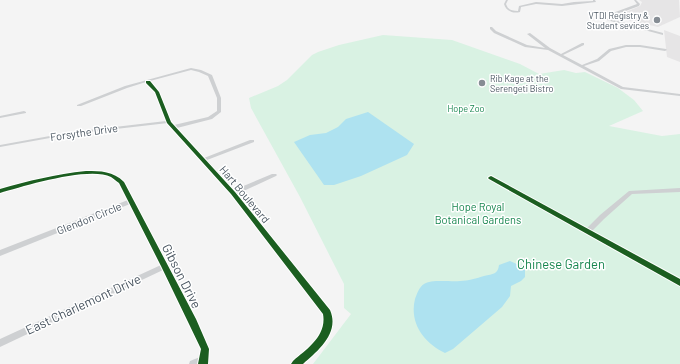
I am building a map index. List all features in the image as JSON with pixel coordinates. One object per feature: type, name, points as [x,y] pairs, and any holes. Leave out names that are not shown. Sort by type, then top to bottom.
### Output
[{"type":"street","points":[[507,0],[505,4],[507,8],[512,11],[519,12],[520,7],[533,4],[562,5],[595,2],[594,0]]},
{"type":"street","points":[[635,0],[639,4],[638,5],[608,18],[662,34]]},
{"type":"street","points":[[491,28],[495,32],[526,46],[549,49]]},
{"type":"street","points":[[529,34],[549,49],[622,88],[680,95]]},
{"type":"street","points":[[561,55],[583,44]]},
{"type":"street","points":[[582,66],[598,60],[610,50],[626,46],[640,46],[665,50]]},
{"type":"street","points":[[79,105],[126,87],[191,69],[210,75],[219,98],[219,112],[210,118],[173,127]]},
{"type":"street","name":"Hart Boulevard","points":[[148,82],[157,92],[169,122],[233,193],[327,313],[329,320],[327,331],[309,353],[296,364]]},
{"type":"street","points":[[0,117],[24,112]]},
{"type":"street","name":"Forsythe Drive","points":[[0,146],[72,133],[169,122]]},
{"type":"street","points":[[203,160],[252,141]]},
{"type":"street","name":"Glendon Circle","points":[[0,191],[38,180],[78,174],[101,173],[112,175],[121,182],[131,201],[0,253]]},
{"type":"street","points":[[233,193],[274,175]]},
{"type":"street","points":[[490,178],[680,283]]},
{"type":"street","points":[[588,231],[631,192],[680,190]]},
{"type":"street","name":"Gibson Drive","points":[[131,201],[165,266],[205,350],[203,362]]},
{"type":"street","name":"East Charlemont Drive","points":[[0,343],[165,266]]},
{"type":"street","points":[[194,364],[203,362]]},
{"type":"shaded area","points":[[639,0],[679,0],[680,17],[658,27],[614,17],[640,6],[642,2]]},
{"type":"shaded area","points":[[664,30],[680,36],[680,62],[667,57]]},
{"type":"green space","name":"Hope Royal Botanical Gardens","points":[[383,35],[452,40],[520,64],[539,74],[564,70],[576,73],[585,72],[618,88],[634,100],[643,111],[609,126],[662,136],[680,134],[680,364],[313,364],[351,314],[344,308],[344,284],[300,197],[251,108],[249,98],[278,86],[287,80],[312,55],[318,52],[339,45]]},
{"type":"water","points":[[368,112],[414,144],[407,155],[361,176],[334,185],[324,185],[294,142],[310,135],[326,133],[338,127],[346,119]]},
{"type":"water","points":[[510,261],[521,266],[525,270],[525,277],[521,281],[511,286],[510,296],[502,307],[453,349],[445,353],[437,349],[425,338],[416,324],[414,316],[415,299],[422,285],[427,282],[463,281],[490,275],[498,270],[499,265]]},
{"type":"cycle path","points":[[148,82],[157,92],[169,122],[233,193],[327,313],[329,321],[328,328],[320,342],[296,364]]},
{"type":"cycle path","points":[[0,191],[71,174],[99,173],[111,175],[121,182],[193,322],[205,349],[203,364]]},
{"type":"cycle path","points":[[491,178],[680,283]]},
{"type":"place","name":"VTDI Registry & Student sevices","points":[[657,20]]},
{"type":"place","name":"Rib Kage at the Serengeti Bistro","points":[[482,83]]},
{"type":"park label","name":"Hope Zoo","points":[[466,108]]},
{"type":"park label","name":"Chinese Garden","points":[[561,264]]}]
